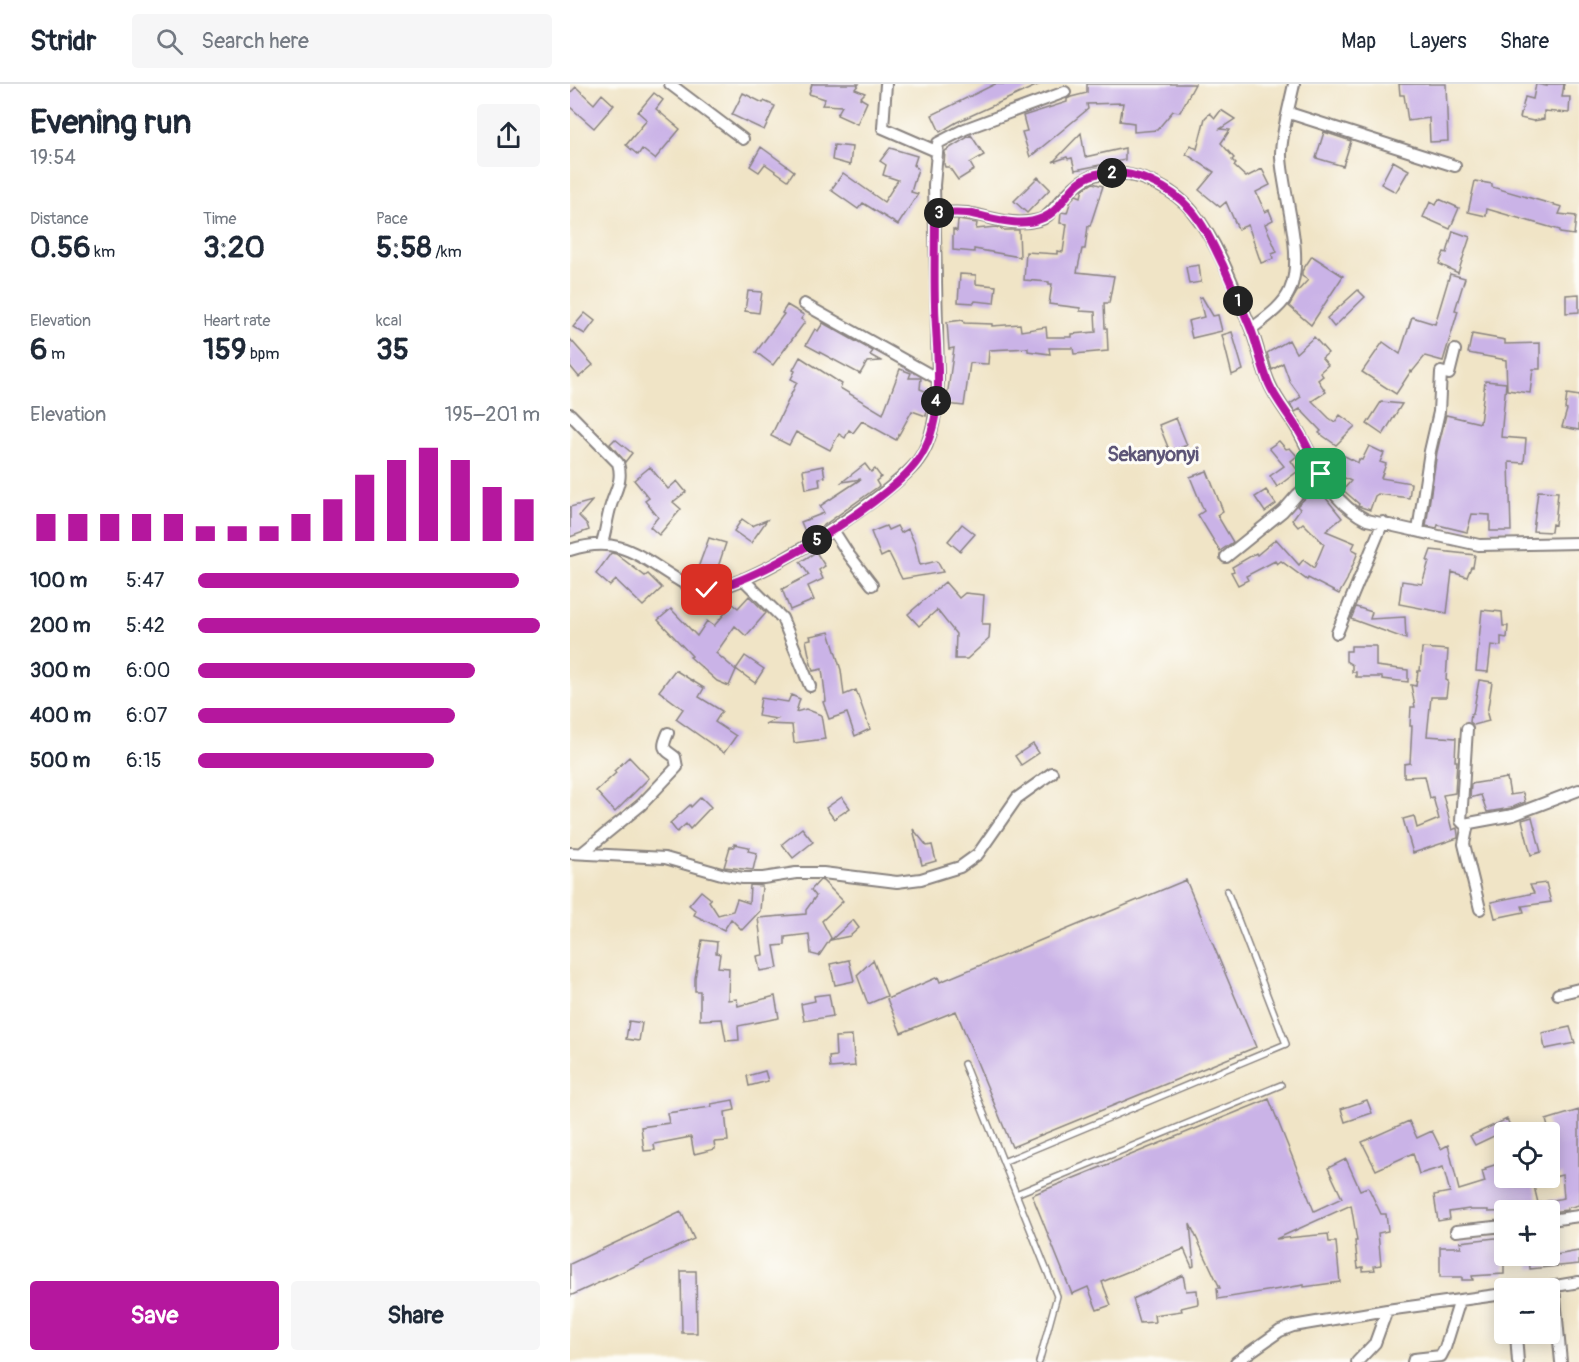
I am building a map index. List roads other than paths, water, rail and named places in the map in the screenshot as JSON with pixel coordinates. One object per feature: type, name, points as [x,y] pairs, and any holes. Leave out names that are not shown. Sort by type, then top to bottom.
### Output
[{"type":"street","points":[[670,84],[743,139]]},
{"type":"street","points":[[886,84],[883,128],[936,151]]},
{"type":"street","points":[[1251,329],[1290,291],[1293,274],[1293,233],[1283,184],[1280,153],[1294,84]]},
{"type":"street","points":[[570,550],[602,543],[622,546],[698,590],[721,588],[803,549],[889,489],[917,462],[925,449],[932,428],[938,379],[934,287],[934,185],[938,143],[949,136],[1065,92]]},
{"type":"street","points":[[1288,113],[1455,166]]},
{"type":"street","points":[[935,213],[965,213],[1003,221],[1040,220],[1049,215],[1074,186],[1086,177],[1100,173],[1135,176],[1160,186],[1191,210],[1208,236],[1251,329],[1270,386],[1335,497],[1352,512],[1367,520],[1479,545],[1578,541]]},
{"type":"street","points":[[804,304],[938,379]]},
{"type":"street","points":[[1418,531],[1430,452],[1439,412],[1441,372],[1449,374],[1455,350]]},
{"type":"street","points":[[570,414],[618,463],[621,474],[602,543]]},
{"type":"street","points":[[1226,557],[1283,511],[1321,474]]},
{"type":"street","points":[[1337,633],[1383,522]]},
{"type":"street","points":[[833,530],[872,585]]},
{"type":"street","points":[[743,579],[782,618],[810,686]]},
{"type":"street","points":[[1467,729],[1461,821],[1468,824],[1513,815],[1579,790]]},
{"type":"street","points":[[576,853],[641,805],[677,766],[675,757],[663,746],[668,732]]},
{"type":"street","points":[[576,853],[665,858],[743,878],[823,873],[897,882],[921,879],[960,867],[978,854],[1017,798],[1052,773]]},
{"type":"street","points":[[1468,824],[1464,844],[1480,909]]},
{"type":"street","points":[[1558,994],[1579,989]]},
{"type":"street","points":[[1560,1219],[1579,1216]]},
{"type":"street","points":[[1456,1231],[1494,1227]]},
{"type":"street","points":[[1560,1286],[1579,1282]]},
{"type":"street","points":[[1236,1362],[1280,1332],[1293,1326],[1494,1295]]},
{"type":"street","points":[[1413,1362],[1414,1359],[1441,1356],[1446,1348],[1460,1299]]},
{"type":"street","points":[[1358,1362],[1375,1343],[1387,1310]]},
{"type":"street","points":[[1517,1344],[1518,1362]]},
{"type":"street","points":[[1558,1344],[1561,1362]]},
{"type":"lane","points":[[1003,1162],[1286,1044],[1227,891]]},
{"type":"lane","points":[[964,1064],[1056,1296],[1040,1362]]},
{"type":"lane","points":[[1016,1194],[1281,1085]]},
{"type":"district","name":"Sekanyonyi","points":[[1153,454]]}]
